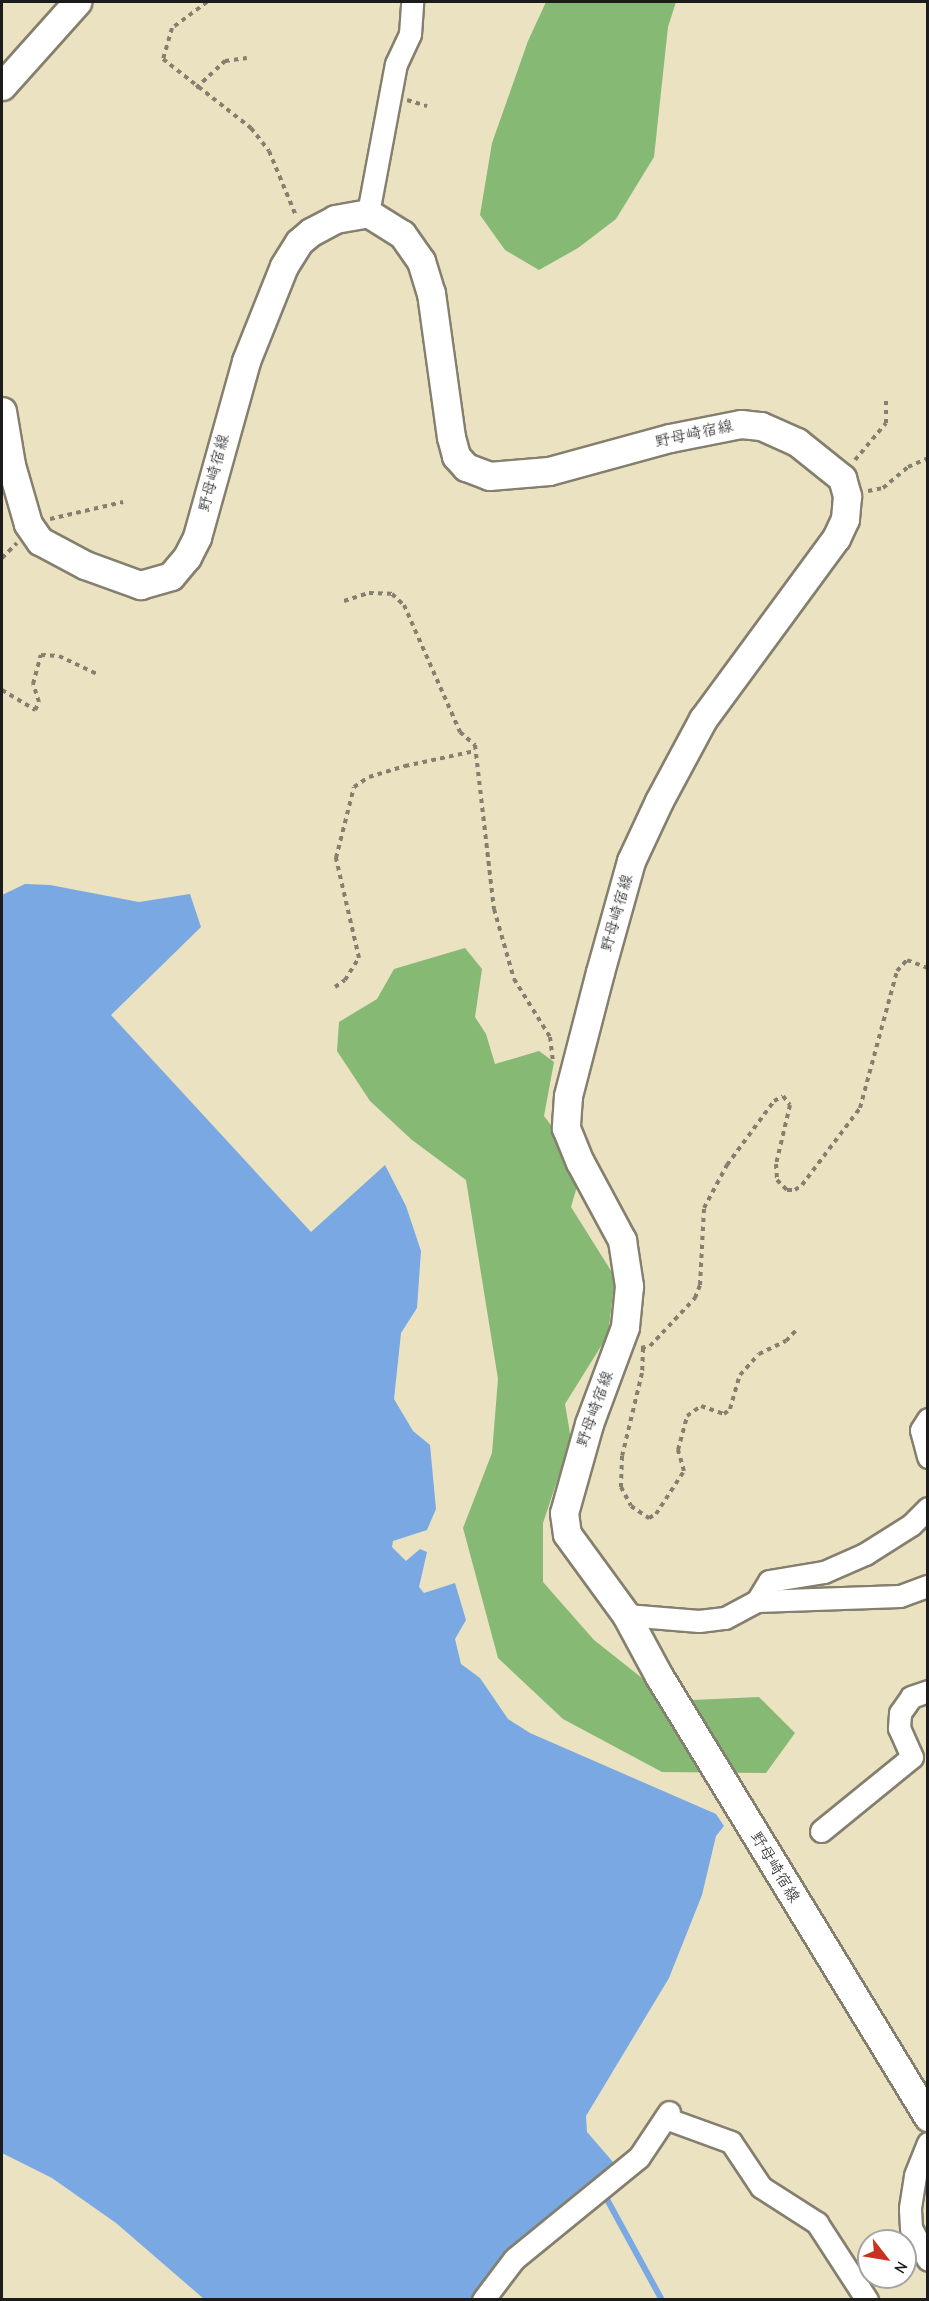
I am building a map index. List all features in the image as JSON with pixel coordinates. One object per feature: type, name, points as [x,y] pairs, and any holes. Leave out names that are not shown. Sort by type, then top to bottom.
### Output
[{"type":"main road","points":[[2,86],[77,2]]},
{"type":"main road","name":"野母崎宿線","points":[[2,411],[11,465],[28,524],[40,541],[54,550],[140,585],[157,582],[178,569],[197,537],[246,361],[284,266],[299,242],[311,232],[334,219],[368,213],[402,234],[421,261],[431,293],[451,437],[456,456],[466,467],[489,476],[549,471],[670,438],[741,424],[761,426],[797,442],[844,486],[845,519],[836,538],[703,719],[659,801],[631,861],[597,983],[568,1096],[566,1128],[580,1162],[622,1240],[629,1286],[631,1347],[588,1424],[564,1513],[572,1543],[626,1615],[659,1676],[922,2108]]},
{"type":"street","points":[[368,213],[384,146],[396,64],[410,34],[412,2]]},
{"type":"street","points":[[927,1419],[921,1430],[927,1457]]},
{"type":"street","points":[[757,1601],[769,1581],[824,1572],[865,1554],[911,1525],[927,1508]]},
{"type":"street","points":[[626,1615],[699,1621],[725,1618],[757,1601],[900,1596],[927,1586]]},
{"type":"street","points":[[821,1831],[912,1757],[899,1728],[900,1713],[911,1697],[927,1691]]},
{"type":"street","points":[[483,2300],[514,2259],[639,2157],[667,2115],[731,2142],[761,2187],[817,2223],[867,2300]]},
{"type":"street","points":[[927,2143],[915,2176],[910,2209],[911,2228],[927,2260]]},
{"type":"path","points":[[207,2],[172,28],[164,54],[166,64],[251,128],[269,151],[290,211],[311,232]]},
{"type":"path","points":[[196,88],[225,61],[247,58]]},
{"type":"path","points":[[844,486],[886,423],[886,400]]},
{"type":"path","points":[[844,486],[883,488],[908,467],[927,459]]},
{"type":"path","points":[[28,524],[123,502]]},
{"type":"path","points":[[344,601],[369,593],[392,594],[404,606],[455,722],[476,751],[494,909],[514,979],[550,1037],[553,1071]]},
{"type":"path","points":[[2,690],[35,710],[39,702],[33,684],[41,655],[59,656],[97,674]]},
{"type":"path","points":[[335,987],[345,980],[358,958],[336,858],[354,787],[369,777],[405,766],[476,751]]},
{"type":"path","points":[[798,1328],[786,1341],[759,1354],[740,1375],[730,1409],[724,1414],[701,1406],[687,1416],[678,1450],[684,1471],[656,1514],[649,1518],[631,1506],[621,1487],[622,1456],[642,1373],[631,1347],[650,1346],[695,1298],[700,1285],[704,1208],[727,1165],[774,1101],[783,1096],[790,1105],[776,1164],[777,1180],[788,1190],[795,1190],[802,1185],[860,1108],[897,971],[907,960],[927,968]]},
{"type":"green space","points":[[546,2],[676,2],[668,27],[654,157],[616,219],[578,248],[539,270],[505,250],[480,215],[492,143],[528,41]]},
{"type":"green space","points":[[465,948],[482,969],[475,1017],[486,1034],[495,1064],[539,1051],[554,1062],[544,1116],[566,1145],[578,1183],[571,1207],[615,1277],[608,1335],[565,1404],[571,1439],[543,1523],[543,1582],[594,1640],[671,1701],[759,1697],[795,1733],[766,1773],[662,1772],[563,1719],[498,1658],[463,1528],[492,1453],[498,1379],[466,1180],[412,1140],[370,1101],[337,1051],[339,1022],[377,999],[394,969]]},
{"type":"water","points":[[25,884],[50,885],[139,902],[190,894],[201,927],[111,1015],[311,1232],[385,1165],[406,1206],[421,1251],[417,1308],[401,1333],[394,1399],[413,1431],[430,1445],[436,1509],[427,1530],[393,1541],[392,1547],[406,1561],[420,1549],[427,1552],[419,1587],[424,1593],[455,1583],[466,1620],[455,1639],[461,1664],[480,1678],[508,1719],[530,1733],[716,1814],[724,1826],[716,1836],[702,1895],[669,1978],[586,2116],[587,2132],[619,2169],[537,2225],[473,2299],[204,2299],[116,2223],[52,2178],[2,2153],[2,895]]},
{"type":"waterway","points":[[603,2192],[662,2300]]}]
